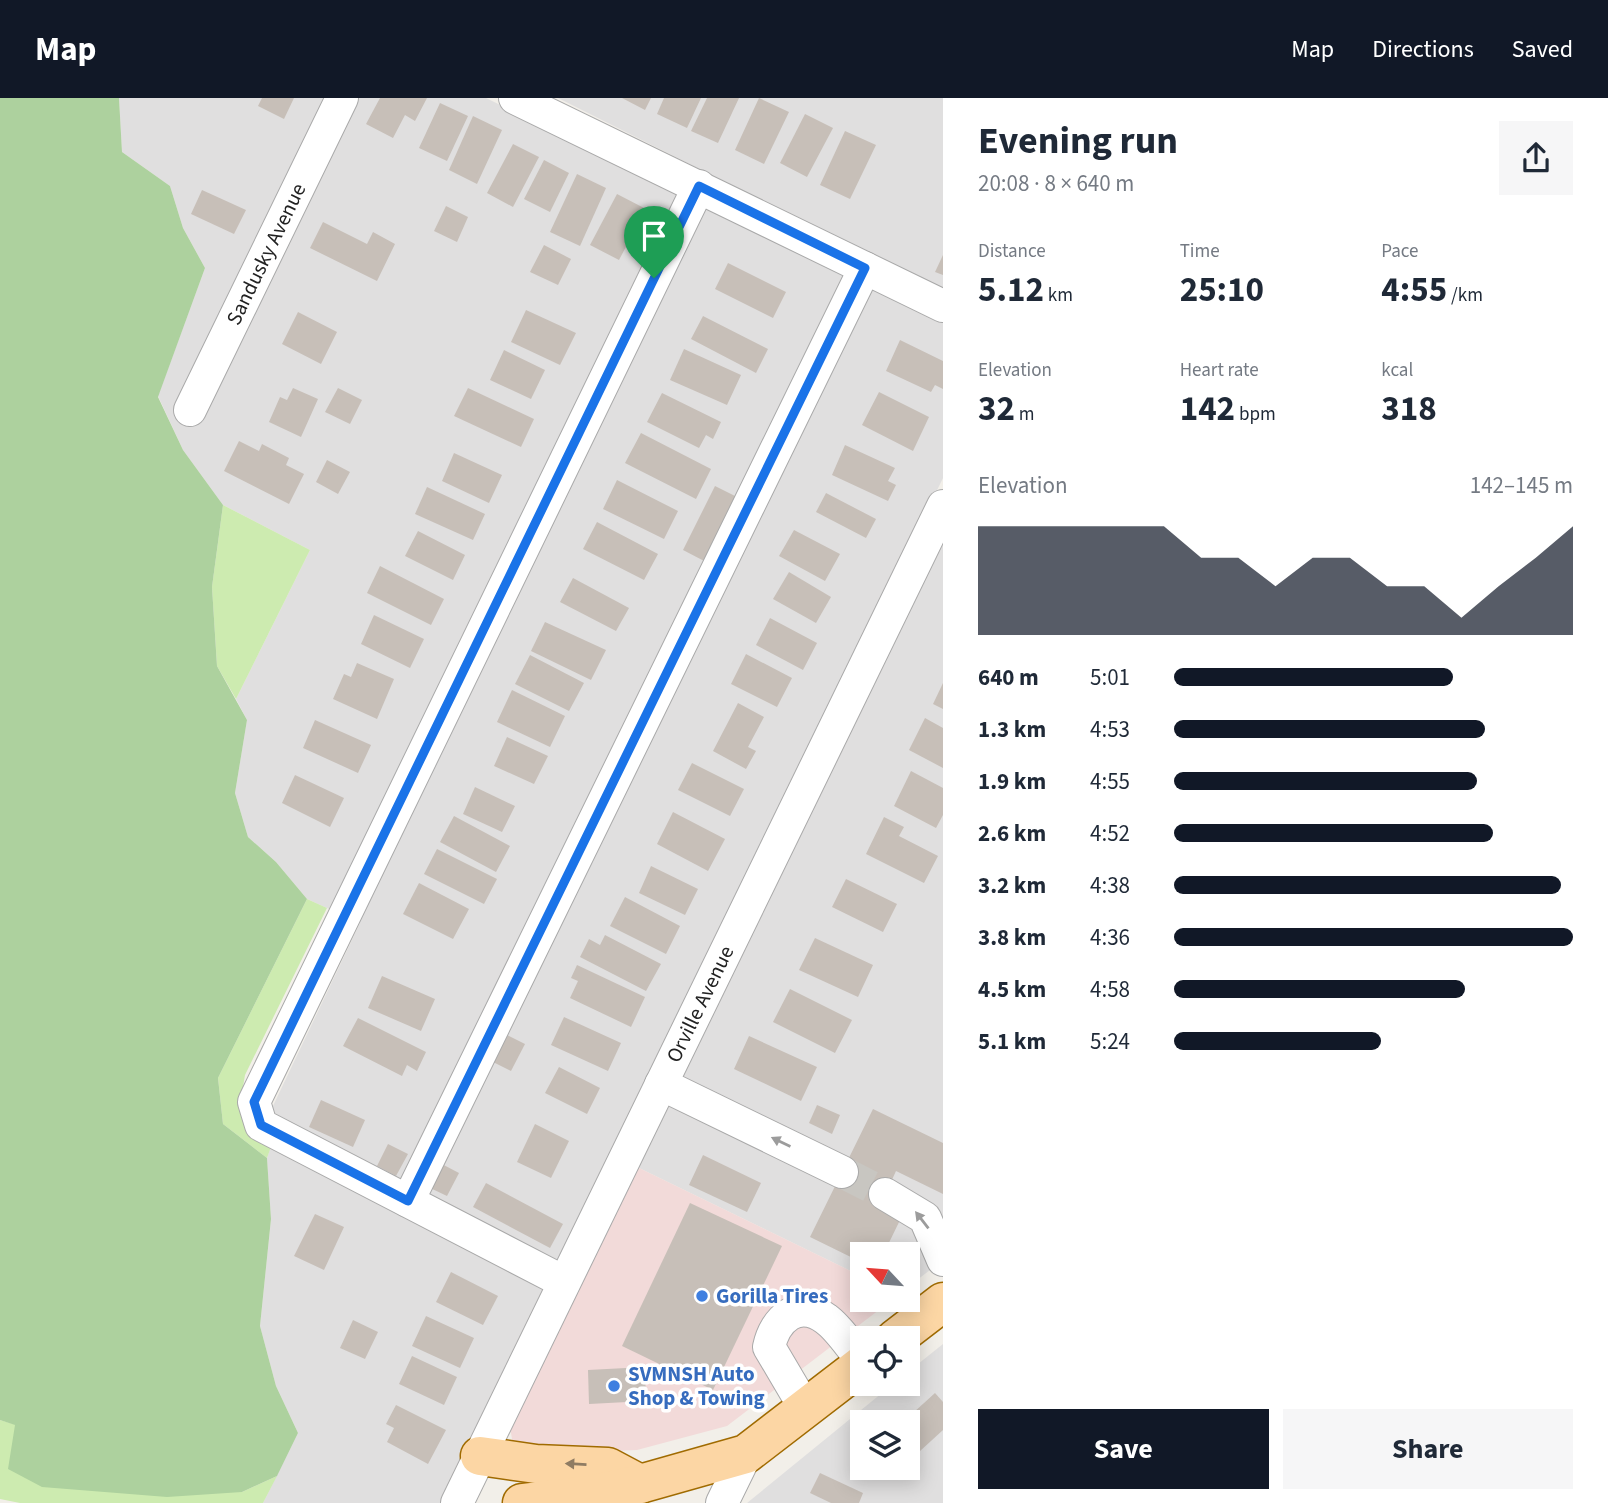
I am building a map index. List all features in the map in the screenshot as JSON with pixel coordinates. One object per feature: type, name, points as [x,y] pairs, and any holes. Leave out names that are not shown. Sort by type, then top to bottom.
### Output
[{"type":"main road","points":[[912,1326],[943,1302]]},
{"type":"main road","points":[[522,1503],[588,1495],[640,1484],[746,1454],[850,1373]]},
{"type":"main road","points":[[480,1456],[536,1464],[608,1468],[640,1484]]},
{"type":"street","name":"Sandusky Avenue","points":[[190,410],[342,98]]},
{"type":"street","points":[[515,98],[943,306]]},
{"type":"street","points":[[564,1282],[261,1125],[254,1102],[699,186]]},
{"type":"street","points":[[408,1201],[865,268]]},
{"type":"street","name":"Orville Avenue","points":[[457,1503],[943,506]]},
{"type":"street","points":[[661,1084],[842,1172]]},
{"type":"street","points":[[886,1194],[925,1219],[943,1260]]},
{"type":"street","points":[[805,1408],[769,1347],[777,1322],[786,1314],[810,1312],[826,1318],[850,1347]]},
{"type":"street","points":[[722,1503],[746,1454]]},
{"type":"shaded area","points":[[119,98],[486,98],[943,322],[943,478],[441,1503],[263,1503],[298,1433],[276,1386],[260,1326],[271,1219],[267,1158],[279,1121],[272,1108],[360,923],[307,899],[276,862],[248,837],[235,793],[247,720],[236,699],[310,550],[223,505],[183,450],[158,396],[205,268],[183,228],[170,186],[122,152]]},
{"type":"shaded area","points":[[558,98],[943,98],[943,291]]},
{"type":"shaded area","points":[[943,537],[943,1260],[920,1278],[920,1242],[850,1242],[850,1271],[637,1167]]},
{"type":"shaded area","points":[[637,1167],[850,1271],[850,1312],[876,1312],[858,1326],[850,1326],[850,1332],[727,1426],[637,1450],[542,1454],[513,1444],[510,1428]]},
{"type":"shaded area","points":[[943,1344],[943,1503],[747,1503],[850,1419],[850,1480],[920,1480],[920,1410],[861,1410],[878,1396],[920,1396],[920,1362]]},
{"type":"green space","points":[[0,98],[119,98],[122,152],[170,186],[183,228],[205,268],[158,397],[183,450],[223,505],[212,587],[217,666],[247,720],[235,793],[248,837],[276,862],[307,899],[218,1078],[223,1124],[267,1158],[271,1219],[260,1326],[276,1386],[298,1433],[277,1476],[242,1492],[167,1497],[42,1487],[8,1469],[15,1425],[0,1420]]},
{"type":"green space","points":[[223,505],[310,550],[236,699],[217,666],[212,587]]},
{"type":"green space","points":[[307,899],[327,908],[245,1075],[240,1105],[272,1144],[267,1158],[223,1124],[218,1078]]},
{"type":"green space","points":[[0,1420],[242,1492],[277,1476],[263,1503],[20,1503],[0,1499]]},
{"type":"building","points":[[262,98],[294,98],[284,119],[258,106]]},
{"type":"building","points":[[380,98],[427,98],[415,121],[405,115],[393,138],[366,124]]},
{"type":"building","points":[[622,98],[651,98],[645,110]]},
{"type":"building","points":[[664,98],[701,98],[687,128],[657,114]]},
{"type":"building","points":[[707,98],[739,98],[718,143],[691,131]]},
{"type":"building","points":[[759,98],[789,112],[764,164],[735,150]]},
{"type":"building","points":[[440,103],[468,116],[447,161],[419,148]]},
{"type":"building","points":[[805,114],[833,128],[807,177],[780,163]]},
{"type":"building","points":[[473,116],[502,130],[477,184],[449,170]]},
{"type":"building","points":[[845,131],[876,145],[850,199],[820,185]]},
{"type":"building","points":[[513,144],[539,157],[513,207],[487,193]]},
{"type":"building","points":[[544,160],[569,173],[550,212],[524,199]]},
{"type":"building","points":[[577,174],[606,188],[580,246],[550,232]]},
{"type":"building","points":[[202,190],[246,210],[234,234],[191,214]]},
{"type":"building","points":[[617,194],[646,209],[619,260],[590,245]]},
{"type":"building","points":[[446,206],[468,217],[457,242],[434,231]]},
{"type":"building","points":[[323,222],[367,244],[373,232],[395,244],[377,281],[310,248]]},
{"type":"building","points":[[544,245],[571,259],[558,285],[530,272]]},
{"type":"building","points":[[943,255],[943,275],[935,272]]},
{"type":"building","points":[[728,263],[786,292],[773,318],[715,289]]},
{"type":"building","points":[[526,310],[576,333],[560,365],[511,342]]},
{"type":"building","points":[[298,312],[337,332],[321,364],[282,344]]},
{"type":"building","points":[[703,316],[768,349],[756,373],[691,339]]},
{"type":"building","points":[[900,340],[943,361],[943,389],[935,385],[931,392],[886,371]]},
{"type":"building","points":[[684,349],[741,375],[727,405],[670,380]]},
{"type":"building","points":[[504,350],[545,370],[531,399],[490,380]]},
{"type":"building","points":[[293,388],[318,399],[301,437],[269,422],[280,397],[287,400]]},
{"type":"building","points":[[338,388],[362,400],[350,424],[325,412]]},
{"type":"building","points":[[468,388],[534,419],[521,447],[454,416]]},
{"type":"building","points":[[879,392],[929,417],[913,451],[862,425]]},
{"type":"building","points":[[662,393],[721,422],[713,439],[706,435],[699,448],[647,422]]},
{"type":"building","points":[[641,433],[711,469],[696,499],[625,463]]},
{"type":"building","points":[[239,441],[259,451],[262,444],[289,458],[286,465],[304,474],[289,504],[224,471]]},
{"type":"building","points":[[845,445],[895,468],[888,481],[896,485],[888,501],[832,475]]},
{"type":"building","points":[[454,453],[502,475],[489,503],[442,481]]},
{"type":"building","points":[[327,460],[350,472],[338,494],[316,482]]},
{"type":"building","points":[[617,480],[678,511],[664,539],[603,509]]},
{"type":"building","points":[[715,486],[741,499],[708,563],[683,550]]},
{"type":"building","points":[[427,487],[485,514],[473,540],[415,514]]},
{"type":"building","points":[[826,493],[876,519],[866,538],[816,512]]},
{"type":"building","points":[[597,522],[658,554],[644,580],[583,549]]},
{"type":"building","points":[[794,530],[840,554],[825,581],[779,556]]},
{"type":"building","points":[[418,531],[465,555],[453,580],[405,556]]},
{"type":"building","points":[[380,566],[444,599],[431,625],[367,593]]},
{"type":"building","points":[[789,572],[831,597],[816,623],[773,599]]},
{"type":"building","points":[[573,578],[629,608],[616,631],[560,602]]},
{"type":"building","points":[[374,615],[424,639],[410,668],[361,644]]},
{"type":"building","points":[[770,618],[817,643],[803,670],[756,645]]},
{"type":"building","points":[[545,622],[606,650],[591,680],[531,651]]},
{"type":"building","points":[[746,654],[792,678],[777,707],[731,684]]},
{"type":"building","points":[[530,655],[584,683],[569,711],[515,684]]},
{"type":"building","points":[[357,663],[394,679],[377,719],[333,699],[344,674],[351,677]]},
{"type":"building","points":[[943,683],[943,709],[933,704]]},
{"type":"building","points":[[512,690],[565,716],[550,747],[497,722]]},
{"type":"building","points":[[738,703],[764,717],[748,747],[756,751],[746,769],[713,751]]},
{"type":"building","points":[[925,718],[943,728],[943,768],[909,750]]},
{"type":"building","points":[[315,720],[371,745],[358,773],[303,748]]},
{"type":"building","points":[[507,737],[548,756],[534,784],[494,766]]},
{"type":"building","points":[[692,763],[744,789],[730,816],[678,790]]},
{"type":"building","points":[[911,771],[943,788],[943,815],[936,828],[894,806]]},
{"type":"building","points":[[295,775],[344,798],[330,827],[282,803]]},
{"type":"building","points":[[475,787],[515,806],[502,832],[463,814]]},
{"type":"building","points":[[673,812],[725,839],[708,871],[657,844]]},
{"type":"building","points":[[454,816],[510,846],[496,872],[440,842]]},
{"type":"building","points":[[884,817],[904,827],[899,836],[938,856],[924,883],[866,854]]},
{"type":"building","points":[[437,849],[497,879],[484,904],[424,874]]},
{"type":"building","points":[[651,866],[698,889],[685,915],[639,893]]},
{"type":"building","points":[[846,879],[897,904],[883,932],[832,907]]},
{"type":"building","points":[[419,883],[469,909],[453,939],[403,914]]},
{"type":"building","points":[[625,897],[680,926],[666,954],[610,926]]},
{"type":"building","points":[[605,935],[661,964],[646,991],[580,957],[589,939],[600,945]]},
{"type":"building","points":[[815,938],[873,965],[858,997],[799,970]]},
{"type":"building","points":[[577,965],[645,997],[631,1027],[570,998],[578,981],[571,978]]},
{"type":"building","points":[[382,976],[435,999],[421,1031],[368,1008]]},
{"type":"building","points":[[790,989],[852,1020],[835,1053],[773,1022]]},
{"type":"building","points":[[564,1017],[621,1043],[608,1071],[551,1045]]},
{"type":"building","points":[[358,1018],[426,1052],[417,1071],[407,1065],[402,1076],[343,1046]]},
{"type":"building","points":[[499,1031],[525,1044],[511,1071],[485,1058]]},
{"type":"building","points":[[749,1036],[817,1067],[801,1101],[734,1069]]},
{"type":"building","points":[[559,1067],[600,1088],[587,1114],[545,1093]]},
{"type":"building","points":[[321,1100],[365,1120],[353,1147],[309,1127]]},
{"type":"building","points":[[817,1105],[840,1115],[832,1134],[809,1123]]},
{"type":"building","points":[[873,1109],[943,1143],[943,1194],[896,1171],[879,1208],[901,1218],[889,1242],[850,1242],[850,1257],[810,1237]]},
{"type":"building","points":[[535,1124],[569,1141],[551,1178],[517,1162]]},
{"type":"building","points":[[388,1144],[408,1154],[396,1176],[377,1166]]},
{"type":"building","points":[[703,1155],[761,1183],[747,1212],[689,1185]]},
{"type":"building","points":[[438,1162],[459,1173],[447,1196],[426,1186]]},
{"type":"building","points":[[486,1183],[563,1224],[550,1248],[473,1207]]},
{"type":"building","name":"Gorilla Tires","points":[[690,1203],[782,1246],[713,1390],[622,1346]]},
{"type":"building","points":[[315,1214],[344,1227],[324,1270],[294,1256]]},
{"type":"building","points":[[451,1272],[498,1296],[483,1325],[436,1302]]},
{"type":"building","points":[[426,1316],[474,1338],[460,1368],[412,1346]]},
{"type":"building","points":[[353,1320],[378,1332],[365,1359],[340,1348]]},
{"type":"building","points":[[412,1356],[457,1377],[444,1405],[399,1384]]},
{"type":"building","points":[[645,1367],[646,1401],[589,1404],[588,1370]]},
{"type":"building","points":[[935,1393],[943,1402],[943,1430],[920,1451],[920,1410],[916,1410]]},
{"type":"building","points":[[396,1405],[446,1430],[428,1464],[387,1442],[394,1428],[386,1424]]},
{"type":"building","points":[[820,1473],[863,1493],[859,1503],[831,1503],[810,1493]]},
{"type":"tunnel","points":[[842,1172],[885,1194]]},
{"type":"place","name":"Gorilla Tires","points":[[702,1296]]},
{"type":"place","name":"SVMNSH Auto Shop & Towing","points":[[614,1386]]},
{"type":"route","points":[[699,186],[865,268],[408,1201],[261,1125],[254,1102],[654,278],[699,186]]}]
